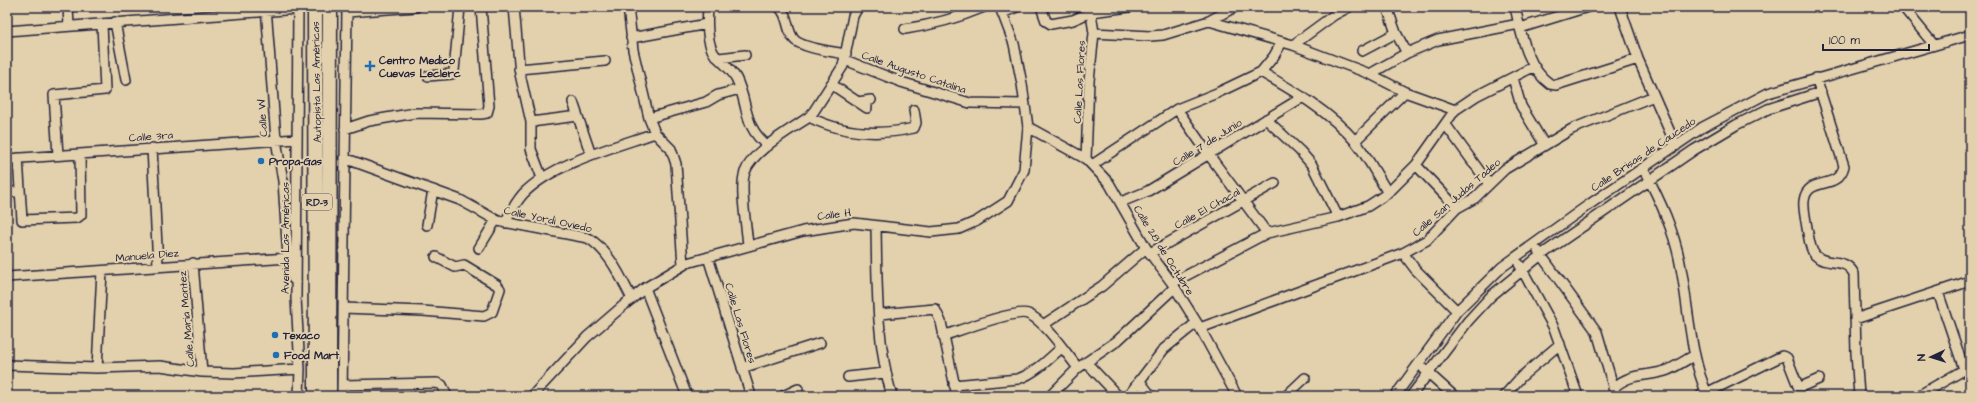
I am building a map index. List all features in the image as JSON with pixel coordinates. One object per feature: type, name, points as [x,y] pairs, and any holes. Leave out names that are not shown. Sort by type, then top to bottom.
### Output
[{"type":"highway","name":"Autopista Las Américas","points":[[315,7],[316,396]]},
{"type":"highway","name":"Autopista Las Américas","points":[[329,396],[330,7]]},
{"type":"street","points":[[68,7],[69,26]]},
{"type":"street","points":[[342,396],[346,10],[416,7]]},
{"type":"street","points":[[428,76],[452,74],[454,71],[460,7]]},
{"type":"street","points":[[345,129],[376,120],[415,114],[487,113],[489,106],[481,7]]},
{"type":"street","points":[[514,7],[519,69],[531,122],[531,149],[542,178]]},
{"type":"street","points":[[628,7],[631,38],[648,118],[655,133],[670,149],[676,164],[683,265]]},
{"type":"street","points":[[708,7],[706,24],[714,53],[735,76],[740,89],[747,118],[753,131],[758,138],[768,146]]},
{"type":"street","name":"Calle Augusto Catalina","points":[[779,7],[787,18],[792,38],[796,42],[845,57],[901,82],[970,103],[1025,104]]},
{"type":"street","points":[[748,246],[743,186],[744,173],[750,163],[768,146],[809,117],[832,84],[843,66],[853,16],[858,7]]},
{"type":"street","points":[[905,29],[929,25],[968,14],[984,7]]},
{"type":"street","points":[[1001,10],[1017,7]]},
{"type":"street","points":[[1041,7],[1046,21],[1051,24],[1073,20],[1091,10],[1128,7]]},
{"type":"street","points":[[1293,45],[1334,15],[1349,7]]},
{"type":"street","points":[[1387,7],[1396,33],[1407,53]]},
{"type":"street","points":[[1515,7],[1519,26],[1533,67],[1544,80],[1550,84],[1556,85],[1638,59]]},
{"type":"street","points":[[1370,74],[1407,53],[1438,40],[1519,26],[1588,7]]},
{"type":"street","points":[[1620,7],[1638,59],[1676,146]]},
{"type":"street","points":[[1903,7],[1934,45]]},
{"type":"street","points":[[7,31],[266,9],[298,8]]},
{"type":"street","name":"Avenida Las Américas","points":[[298,8],[296,298],[300,368],[299,396]]},
{"type":"street","points":[[1094,33],[1150,36],[1163,35],[1209,20],[1232,8]]},
{"type":"street","name":"Calle W","points":[[266,9],[276,140],[283,181],[288,258],[296,298]]},
{"type":"street","name":"Calle H","points":[[532,396],[587,336],[645,288],[683,265],[810,229],[854,223],[931,232],[959,229],[977,221],[1008,201],[1024,170],[1028,127],[1014,44],[1001,10]]},
{"type":"street","name":"Calle Las Flores","points":[[1089,162],[1089,80],[1094,33],[1091,10]]},
{"type":"street","points":[[1209,20],[1293,45],[1370,74],[1405,92],[1455,110]]},
{"type":"street","points":[[115,22],[126,80]]},
{"type":"street","points":[[58,155],[54,95],[105,90],[102,24]]},
{"type":"street","points":[[631,38],[706,24]]},
{"type":"street","points":[[1362,51],[1396,33]]},
{"type":"street","name":"Calle Brisas de Caucedo","points":[[1395,396],[1456,313],[1502,267],[1703,127],[1768,92],[1970,34]]},
{"type":"street","points":[[1089,162],[1177,109],[1217,93],[1261,72],[1274,56],[1282,42]]},
{"type":"street","points":[[719,58],[745,55]]},
{"type":"street","points":[[519,69],[605,61]]},
{"type":"street","points":[[1050,396],[1078,368],[1117,341],[1173,285],[1267,232],[1338,217],[1368,206],[1388,193],[1416,165],[1446,125],[1455,110],[1476,96],[1533,67]]},
{"type":"street","points":[[1261,72],[1303,97],[1345,130],[1365,153],[1388,193]]},
{"type":"street","points":[[1513,78],[1521,106],[1544,144]]},
{"type":"street","points":[[1816,78],[1844,166],[1842,173],[1837,180],[1812,187],[1808,190],[1804,203],[1810,244],[1815,255],[1820,258],[1845,264],[1850,267],[1854,274],[1859,396]]},
{"type":"street","points":[[832,84],[858,102],[869,104]]},
{"type":"street","points":[[648,118],[706,102],[718,95],[740,89]]},
{"type":"street","points":[[1355,141],[1405,92]]},
{"type":"street","points":[[1411,396],[1466,324],[1491,296],[1522,269],[1694,150],[1736,125],[1768,109],[1820,92]]},
{"type":"street","name":"Calle San Judas Tadeo","points":[[1128,396],[1164,349],[1198,325],[1403,253],[1428,240],[1457,208],[1475,198],[1505,169],[1544,144],[1572,129],[1654,96]]},
{"type":"street","name":"Calle 7 de Junio","points":[[1121,202],[1148,191],[1303,97]]},
{"type":"street","points":[[573,102],[591,155]]},
{"type":"street","points":[[1177,109],[1209,155],[1267,232]]},
{"type":"street","points":[[809,117],[838,128],[870,133],[914,128],[916,123],[914,110]]},
{"type":"street","points":[[531,122],[578,116]]},
{"type":"street","points":[[1266,119],[1300,151],[1312,165],[1338,217]]},
{"type":"street","points":[[1446,125],[1489,184]]},
{"type":"street","name":"Calle 28 de Octubre","points":[[1028,127],[1089,162],[1109,183],[1148,250],[1173,285],[1198,325],[1237,396]]},
{"type":"street","points":[[478,248],[523,194],[542,178],[591,155],[655,133]]},
{"type":"street","name":"Calle 3ra","points":[[7,159],[297,139]]},
{"type":"street","points":[[152,148],[158,266]]},
{"type":"street","points":[[18,158],[21,219],[23,221],[79,217],[80,154]]},
{"type":"street","name":"Calle Yordi Oviedo","points":[[344,158],[460,200],[501,221],[588,238],[598,244],[616,269],[632,299]]},
{"type":"street","points":[[1416,165],[1457,208]]},
{"type":"street","points":[[1643,168],[1673,230],[1696,355],[1705,395],[1782,356],[1787,358],[1798,386],[1802,386],[1819,379]]},
{"type":"street","name":"Calle El Chacal","points":[[1043,325],[1102,286],[1148,250],[1275,183]]},
{"type":"street","points":[[427,225],[433,190]]},
{"type":"street","points":[[7,192],[20,192]]},
{"type":"street","points":[[876,226],[880,314],[885,373],[892,396]]},
{"type":"street","points":[[1534,244],[1597,332],[1615,392]]},
{"type":"street","points":[[1403,253],[1415,269],[1466,324]]},
{"type":"street","points":[[343,308],[423,311],[484,316],[492,312],[500,289],[497,285],[464,265],[455,267],[436,257]]},
{"type":"street","name":"Calle Las Flores","points":[[708,257],[751,396]]},
{"type":"street","name":"Manuela Diez","points":[[7,277],[193,263],[288,258]]},
{"type":"street","points":[[1515,258],[1554,328],[1577,395]]},
{"type":"street","name":"Calle Maria Montez","points":[[193,263],[202,372]]},
{"type":"street","points":[[97,368],[102,271]]},
{"type":"street","points":[[1855,319],[1970,281]]},
{"type":"street","points":[[645,288],[687,396]]},
{"type":"street","points":[[1918,396],[1967,368],[1938,292]]},
{"type":"street","points":[[880,314],[935,309],[941,322],[957,396]]},
{"type":"street","points":[[943,336],[1019,313],[1028,314],[1043,325],[1078,368]]},
{"type":"street","points":[[742,368],[820,343]]},
{"type":"street","points":[[1504,396],[1521,377],[1560,344]]},
{"type":"street","points":[[954,385],[1018,379],[1038,368],[1061,348]]},
{"type":"street","points":[[1615,392],[1621,381],[1631,376],[1668,370],[1696,355]]},
{"type":"street","points":[[1086,362],[1118,396]]},
{"type":"street","points":[[1419,364],[1454,396]]},
{"type":"street","points":[[7,365],[97,368],[160,366],[202,372],[234,373],[300,368]]},
{"type":"street","points":[[848,377],[885,373]]},
{"type":"street","points":[[1286,396],[1306,378]]},
{"type":"street","points":[[1139,380],[1151,396]]},
{"type":"street","points":[[342,385],[437,383],[442,385],[447,396]]},
{"type":"street","points":[[783,396],[798,389]]},
{"type":"place","name":"Centro Medico Cuevas Leclerc","points":[[370,66]]},
{"type":"place","name":"Propa-Gas","points":[[261,161]]},
{"type":"place","name":"Texaco","points":[[275,335]]},
{"type":"place","name":"Food Mart","points":[[276,355]]}]
